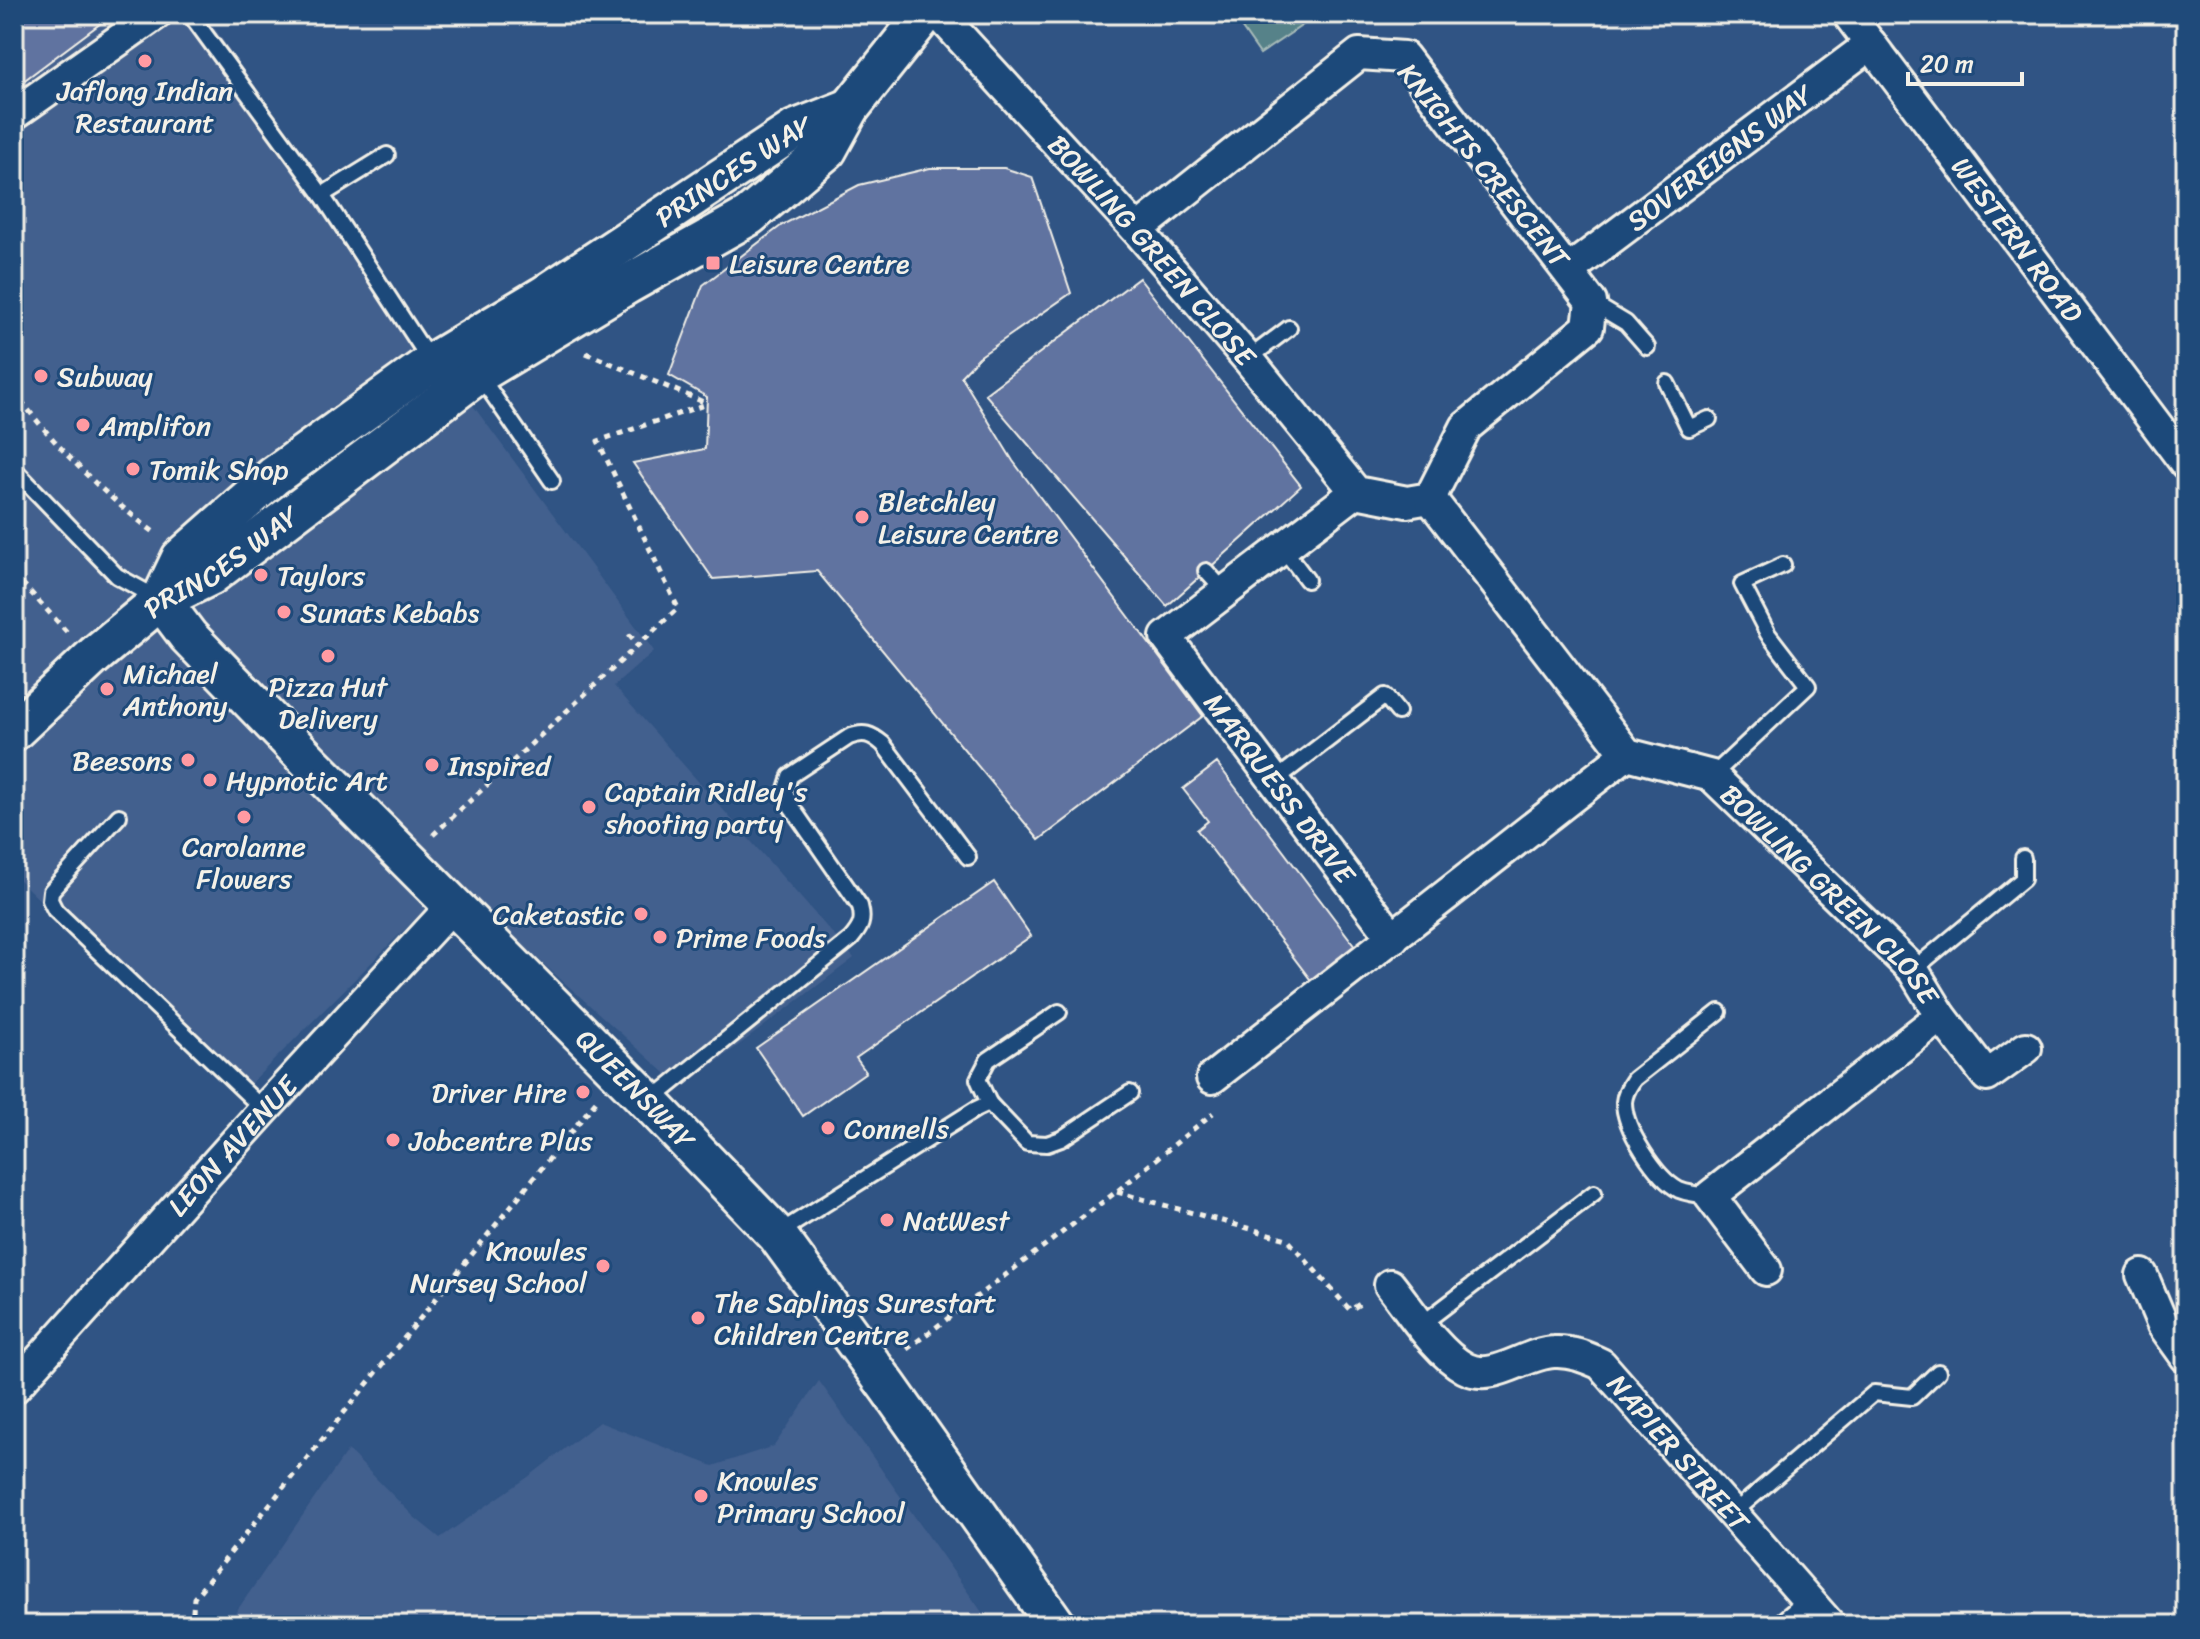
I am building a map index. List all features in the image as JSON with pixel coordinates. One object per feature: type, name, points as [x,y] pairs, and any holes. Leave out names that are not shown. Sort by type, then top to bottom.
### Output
[{"type":"street","name":"PRINCES WAY","points":[[161,600],[210,576],[478,374],[749,216],[827,150],[850,108],[925,14]]},
{"type":"street","name":"BOWLING GREEN CLOSE","points":[[939,14],[1137,230],[1248,359],[1356,492]]},
{"type":"street","name":"WESTERN ROAD","points":[[1848,14],[2186,464]]},
{"type":"street","points":[[14,114],[154,15]]},
{"type":"street","name":"SOVEREIGNS WAY","points":[[1569,270],[1871,44]]},
{"type":"street","name":"KNIGHTS CRESCENT","points":[[1137,230],[1359,54],[1404,57],[1591,302]]},
{"type":"street","name":"PRINCES WAY","points":[[161,600],[181,558],[221,522],[274,476],[431,363],[543,296],[794,130],[850,108]]},
{"type":"street","points":[[1419,500],[1466,427],[1588,327],[1591,302]]},
{"type":"street","points":[[1212,1078],[1627,754],[1419,500],[1356,492],[1283,548]]},
{"type":"street","name":"MARQUESS DRIVE","points":[[1283,548],[1215,581],[1166,637],[1393,938]]},
{"type":"street","points":[[14,731],[95,655],[161,600]]},
{"type":"street","name":"QUEENSWAY","points":[[161,600],[188,636],[777,1235],[1056,1625]]},
{"type":"street","name":"BOWLING GREEN CLOSE","points":[[1627,754],[1712,776],[1913,970],[1941,1016],[1987,1076],[2026,1048]]},
{"type":"street","name":"LEON AVENUE","points":[[14,1388],[453,905]]},
{"type":"street","points":[[1766,1270],[1710,1196],[1941,1016]]},
{"type":"street","points":[[2142,1275],[2163,1325],[2186,1357]]},
{"type":"street","name":"NAPIER STREET","points":[[1390,1285],[1448,1357],[1467,1369],[1495,1371],[1528,1356],[1554,1352],[1577,1354],[1601,1364],[1830,1625]]},
{"type":"lane","points":[[190,14],[322,195],[431,363]]},
{"type":"lane","points":[[322,195],[387,155]]},
{"type":"lane","points":[[1591,302],[1626,323],[1647,347]]},
{"type":"lane","points":[[1248,359],[1289,328]]},
{"type":"lane","points":[[478,374],[552,481]]},
{"type":"lane","points":[[1667,383],[1689,428],[1709,419]]},
{"type":"lane","points":[[14,469],[117,576],[161,600]]},
{"type":"lane","points":[[1283,548],[1307,580]]},
{"type":"lane","points":[[1712,776],[1808,686],[1768,634],[1742,584],[1783,565]]},
{"type":"lane","points":[[1274,781],[1385,696],[1398,712]]},
{"type":"lane","points":[[649,1102],[851,939],[859,929],[863,919],[860,906],[790,805],[785,792],[790,776],[849,737],[860,733],[872,735],[883,744],[968,857]]},
{"type":"lane","points":[[119,816],[51,891],[50,900],[55,910],[264,1110]]},
{"type":"lane","points":[[1913,970],[2023,879],[2023,858]]},
{"type":"lane","points":[[1059,1012],[988,1060],[978,1079],[989,1103],[1027,1143],[1047,1144],[1061,1139],[1130,1093]]},
{"type":"lane","points":[[1710,1196],[1679,1190],[1667,1181],[1629,1129],[1624,1101],[1634,1079],[1719,1012]]},
{"type":"lane","points":[[777,1235],[989,1103]]},
{"type":"lane","points":[[1422,1324],[1594,1193]]},
{"type":"lane","points":[[1732,1514],[1874,1393],[1912,1397],[1938,1372]]},
{"type":"lane","points":[[1777,1625],[1807,1600]]},
{"type":"path","points":[[407,860],[678,608],[598,441],[707,404],[579,350]]},
{"type":"path","points":[[14,391],[34,419],[110,495],[159,535]]},
{"type":"path","points":[[14,574],[71,636],[95,655]]},
{"type":"path","points":[[629,634],[638,645]]},
{"type":"path","points":[[192,1625],[194,1598],[620,1073]]},
{"type":"path","points":[[910,1358],[905,1350],[1116,1192],[1217,1109]]},
{"type":"path","points":[[1116,1192],[1287,1239],[1350,1310],[1390,1285]]},
{"type":"shaded area","points":[[14,14],[205,14],[438,358],[654,651],[614,686],[854,958],[682,1088],[452,882],[240,1094],[14,875]]},
{"type":"shaded area","name":"Knowles Primary School","points":[[819,1381],[991,1625],[227,1625],[348,1450],[414,1517],[440,1538],[531,1475],[599,1422],[713,1466],[774,1446]]},
{"type":"green space","points":[[1232,14],[1319,14],[1260,54]]},
{"type":"building","points":[[14,14],[113,14],[14,88]]},
{"type":"building","name":"Bletchley Leisure Centre","points":[[930,168],[1004,168],[1032,177],[1071,293],[979,357],[961,376],[1013,461],[1203,716],[1039,840],[817,571],[713,579],[633,463],[705,449],[707,397],[669,375],[703,285],[782,225],[859,185]]},
{"type":"building","points":[[1139,278],[1301,486],[1167,606],[985,394]]},
{"type":"building","points":[[1217,763],[1358,950],[1313,983],[1197,830],[1208,821],[1183,789]]},
{"type":"building","points":[[994,882],[1031,936],[856,1058],[866,1072],[803,1116],[756,1048]]},
{"type":"place","name":"Jaflong Indian Restaurant","points":[[145,61]]},
{"type":"place","name":"Leisure Centre","points":[[713,263]]},
{"type":"place","name":"Subway","points":[[41,376]]},
{"type":"place","name":"Amplifon","points":[[83,425]]},
{"type":"place","name":"Tomik Shop","points":[[133,469]]},
{"type":"place","name":"Bletchley Leisure Centre","points":[[862,517]]},
{"type":"place","name":"Taylors","points":[[261,575]]},
{"type":"place","name":"Sunats Kebabs","points":[[284,612]]},
{"type":"place","name":"Pizza Hut Delivery","points":[[328,656]]},
{"type":"place","name":"Michael Anthony","points":[[107,689]]},
{"type":"place","name":"Beesons","points":[[188,760]]},
{"type":"place","name":"Inspired","points":[[432,765]]},
{"type":"place","name":"Hypnotic Art","points":[[210,780]]},
{"type":"place","name":"Captain Ridley's shooting party","points":[[589,807]]},
{"type":"place","name":"Carolanne Flowers","points":[[244,817]]},
{"type":"place","name":"Caketastic","points":[[641,914]]},
{"type":"place","name":"Prime Foods","points":[[660,937]]},
{"type":"place","name":"Driver Hire","points":[[583,1092]]},
{"type":"place","name":"Connells","points":[[828,1128]]},
{"type":"place","name":"Jobcentre Plus","points":[[393,1140]]},
{"type":"place","name":"NatWest","points":[[887,1220]]},
{"type":"place","name":"Knowles Nursey School","points":[[603,1266]]},
{"type":"place","name":"The Saplings Surestart Children Centre","points":[[698,1318]]},
{"type":"place","name":"Knowles Primary School","points":[[701,1496]]}]
